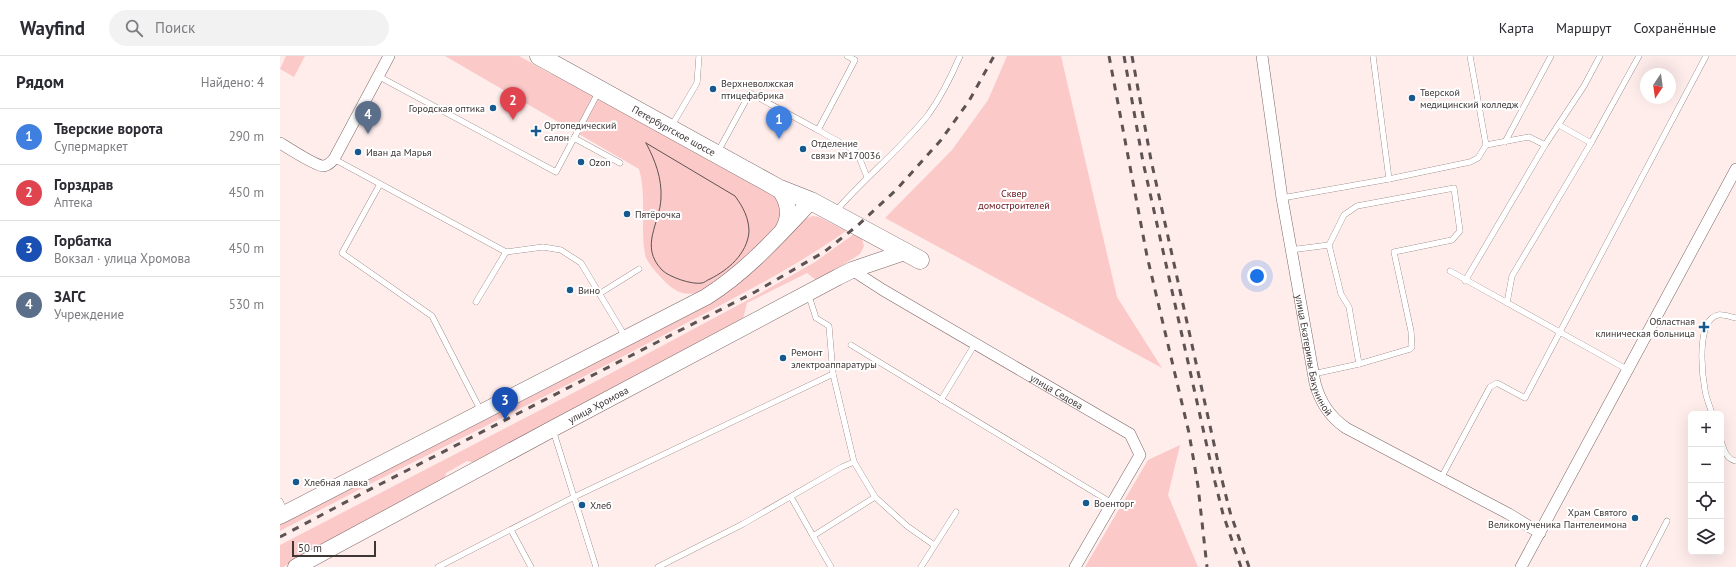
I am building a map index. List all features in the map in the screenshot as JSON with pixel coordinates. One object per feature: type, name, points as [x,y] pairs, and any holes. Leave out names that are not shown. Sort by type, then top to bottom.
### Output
[{"type":"main road","name":"Петербургское шоссе","points":[[539,56],[600,89],[721,146],[782,179],[811,201]]},
{"type":"main road","name":"Петербургское шоссе","points":[[558,56],[778,188],[811,201],[913,256]]},
{"type":"street","points":[[280,143],[323,166],[329,163],[334,159],[389,56]]},
{"type":"street","name":"улица Екатерины Бакуниной","points":[[1262,56],[1290,250],[1313,374],[1320,399],[1337,421],[1346,428],[1509,514],[1540,533]]},
{"type":"street","points":[[1521,567],[1736,169]]},
{"type":"street","points":[[778,188],[786,199],[788,210],[787,222],[781,233]]},
{"type":"street","points":[[282,510],[481,412],[718,289],[745,268],[811,201]]},
{"type":"street","name":"улица Хромова","points":[[296,567],[552,428],[852,270],[913,256]]},
{"type":"street","name":"улица Седова","points":[[852,270],[883,290],[1130,434],[1140,454],[1075,567]]},
{"type":"lane","points":[[673,124],[697,83],[699,58],[692,56]]},
{"type":"lane","points":[[818,130],[855,60],[847,56]]},
{"type":"lane","points":[[833,213],[905,140],[928,114],[946,86],[960,56]]},
{"type":"lane","points":[[1373,56],[1389,179]]},
{"type":"lane","points":[[1282,198],[1389,179],[1470,162],[1478,158],[1486,145],[1470,56]]},
{"type":"lane","points":[[1505,142],[1551,56]]},
{"type":"lane","points":[[1465,281],[1545,145],[1584,86],[1600,56]]},
{"type":"lane","points":[[1507,303],[1512,276],[1591,142],[1639,56]]},
{"type":"lane","points":[[1441,478],[1490,387],[1497,383],[1525,398],[1558,339],[1559,331],[1706,56]]},
{"type":"lane","points":[[378,76],[556,172],[600,89]]},
{"type":"lane","points":[[721,146],[750,93],[857,152],[867,177]]},
{"type":"lane","points":[[1559,125],[1591,142]]},
{"type":"lane","points":[[1486,145],[1529,137],[1545,145]]},
{"type":"lane","points":[[574,138],[620,163]]},
{"type":"lane","points":[[334,159],[506,252],[543,247],[561,250],[581,263],[626,338]]},
{"type":"lane","points":[[380,184],[342,253],[432,316],[481,412]]},
{"type":"lane","points":[[1313,374],[1359,364],[1410,349],[1412,347],[1411,331],[1394,252],[1452,240],[1460,232],[1454,188],[1357,206],[1344,215],[1329,245],[1341,294],[1349,307],[1359,364]]},
{"type":"lane","points":[[1290,250],[1329,245]]},
{"type":"lane","points":[[476,302],[506,252]]},
{"type":"lane","points":[[600,294],[639,269]]},
{"type":"lane","points":[[1450,271],[1465,281],[1628,370]]},
{"type":"lane","points":[[808,293],[816,318],[829,326],[833,374],[854,462],[875,497],[906,526],[934,545]]},
{"type":"lane","points":[[1711,411],[1705,392],[1702,350],[1706,325],[1710,319],[1718,315],[1736,318]]},
{"type":"lane","points":[[941,400],[975,344]]},
{"type":"lane","points":[[851,345],[1112,503]]},
{"type":"lane","points":[[438,567],[574,497],[833,374]]},
{"type":"lane","points":[[552,428],[596,567]]},
{"type":"lane","points":[[1723,447],[1725,454],[1732,460],[1736,461]]},
{"type":"lane","points":[[658,567],[743,524],[842,467],[854,462]]},
{"type":"lane","points":[[790,497],[831,567]]},
{"type":"lane","points":[[813,536],[875,497]]},
{"type":"lane","points":[[921,567],[956,512]]},
{"type":"lane","points":[[1643,567],[1667,521]]},
{"type":"lane","points":[[511,530],[531,567]]},
{"type":"green space","points":[[286,56],[305,56],[294,77],[280,69]]},
{"type":"green space","points":[[445,56],[519,56],[551,74],[559,70],[593,96],[777,198],[781,211],[781,219],[770,235],[759,246],[710,287],[692,294],[677,291],[662,278],[646,258],[643,233],[643,190],[639,169]]},
{"type":"green space","name":"Сквер домостроителей","points":[[1007,56],[1061,56],[1117,297],[1162,368],[885,218],[952,150],[988,100]]},
{"type":"green space","points":[[813,216],[819,217],[846,231],[779,274],[732,299],[614,361],[280,531],[280,524],[741,279],[805,219]]},
{"type":"green space","points":[[854,234],[862,239],[864,246],[860,254],[822,278],[816,280],[807,273],[747,303],[743,319],[475,463],[467,461],[446,473],[444,482],[283,567],[280,567],[280,545],[602,378],[759,294],[815,262]]},
{"type":"green space","points":[[1180,445],[1168,495],[1198,567],[1085,567],[1148,460]]},
{"type":"tram line","points":[[646,143],[735,196],[745,213],[749,232],[745,247],[741,254],[730,266],[704,283],[687,282],[675,278],[665,273],[655,261],[651,244],[652,235],[660,208],[661,191],[657,169],[646,143]]},
{"type":"railway","points":[[280,537],[755,292],[824,252],[857,226],[897,189],[941,140],[969,101],[994,56]]},
{"type":"railway","points":[[1109,56],[1147,256],[1189,433],[1198,486],[1207,567]]},
{"type":"railway","points":[[1124,56],[1143,162],[1215,482],[1223,514],[1241,567]]},
{"type":"railway","points":[[1132,56],[1151,160],[1222,480],[1230,512],[1249,567]]},
{"type":"place","name":"Верхневолжская птицефабрика","points":[[713,89]]},
{"type":"place","name":"Тверской медицинский колледж","points":[[1412,98]]},
{"type":"place","name":"Городская оптика","points":[[493,108]]},
{"type":"place","name":"Горздрав","points":[[513,120]]},
{"type":"place","name":"Ортопедический салон","points":[[536,131]]},
{"type":"place","name":"ЗАГС","points":[[368,134]]},
{"type":"place","name":"Тверские ворота","points":[[779,139]]},
{"type":"place","name":"Отделение связи №170036","points":[[803,149]]},
{"type":"place","name":"Иван да Марья","points":[[358,152]]},
{"type":"place","name":"Ozon","points":[[581,162]]},
{"type":"place","name":"Пятёрочка","points":[[627,214]]},
{"type":"place","name":"Вино","points":[[570,290]]},
{"type":"place","name":"Областная клиническая больница","points":[[1704,327]]},
{"type":"place","name":"Ремонт электроаппаратуры","points":[[783,358]]},
{"type":"place","name":"Горбатка","points":[[505,420]]},
{"type":"place","name":"Хлебная лавка","points":[[296,482]]},
{"type":"place","name":"Военторг","points":[[1086,503]]},
{"type":"place","name":"Хлеб","points":[[582,505]]},
{"type":"place","name":"Храм Святого Великомученика Пантелеимона","points":[[1635,518]]}]
